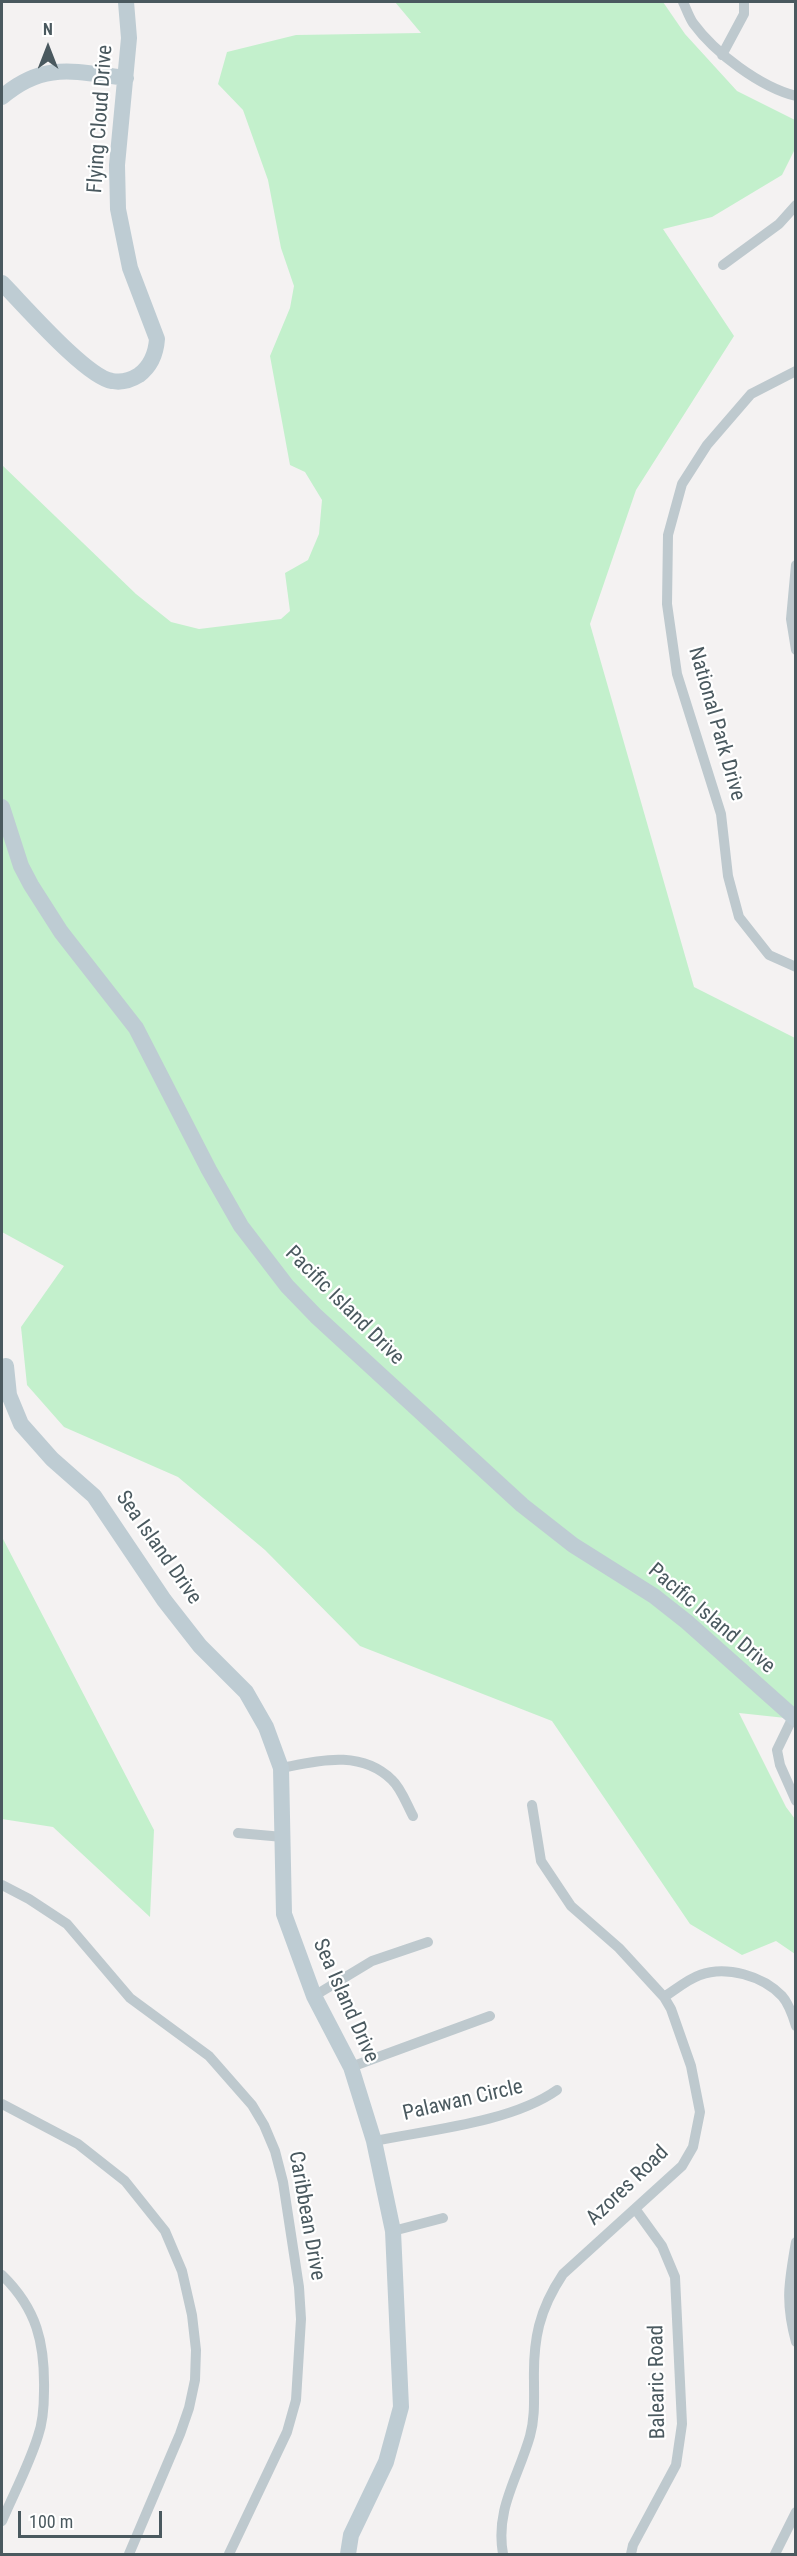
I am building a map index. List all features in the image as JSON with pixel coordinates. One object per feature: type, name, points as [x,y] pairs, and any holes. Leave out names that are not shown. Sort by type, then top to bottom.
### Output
[{"type":"street","name":"Flying Cloud Drive","points":[[2,283],[100,377],[111,381],[122,381],[141,373],[151,362],[157,349],[157,339],[130,268],[118,208],[117,165],[129,38],[126,2]]},
{"type":"street","points":[[683,2],[692,22],[722,55],[778,92],[795,96]]},
{"type":"street","points":[[722,55],[744,14],[744,2]]},
{"type":"street","points":[[2,97],[18,82],[39,74],[61,71],[126,78]]},
{"type":"street","points":[[723,264],[779,224],[795,205]]},
{"type":"street","name":"National Park Drive","points":[[795,371],[751,394],[707,445],[682,484],[668,535],[667,604],[677,674],[721,814],[728,876],[739,917],[769,955],[795,968]]},
{"type":"street","points":[[795,565],[791,619],[795,650]]},
{"type":"street","name":"Pacific Island Drive","points":[[2,807],[21,866],[45,909],[136,1028],[224,1197],[258,1251],[287,1286],[324,1323],[522,1505],[573,1545],[646,1591],[679,1616],[794,1718]]},
{"type":"street","name":"Sea Island Drive","points":[[6,1366],[9,1395],[21,1424],[52,1459],[94,1496],[170,1608],[200,1646],[246,1692],[266,1727],[281,1768],[284,1914],[314,1996],[351,2067],[374,2141],[393,2231],[401,2407],[386,2462],[351,2535],[348,2554]]},
{"type":"street","points":[[794,1718],[777,1750],[780,1765],[795,1801]]},
{"type":"street","points":[[281,1768],[331,1758],[356,1761],[376,1768],[393,1780],[413,1816]]},
{"type":"street","name":"Azores Road","points":[[503,2554],[502,2515],[530,2436],[535,2409],[534,2351],[542,2312],[549,2296],[563,2274],[682,2166],[693,2146],[700,2112],[691,2066],[671,2009],[664,1997],[620,1948],[571,1906],[541,1861],[532,1805]]},
{"type":"street","points":[[238,1833],[283,1837]]},
{"type":"street","name":"Caribbean Drive","points":[[2,1885],[19,1893],[67,1924],[130,1998],[209,2056],[252,2105],[275,2151],[283,2182],[299,2287],[301,2319],[296,2400],[287,2432],[229,2554]]},
{"type":"street","points":[[314,1996],[372,1961],[428,1942]]},
{"type":"street","points":[[664,1997],[700,1974],[727,1971],[753,1977],[782,1996],[792,2013],[795,2026]]},
{"type":"street","points":[[351,2067],[490,2016]]},
{"type":"street","name":"Palawan Circle","points":[[374,2141],[517,2112],[540,2103],[557,2090]]},
{"type":"street","points":[[2,2104],[78,2144],[125,2181],[165,2231],[182,2271],[192,2315],[196,2350],[195,2380],[180,2434],[129,2554]]},
{"type":"street","name":"Balearic Road","points":[[632,2554],[633,2545],[676,2466],[682,2424],[675,2277],[662,2246],[636,2210]]},
{"type":"street","points":[[393,2231],[443,2218]]},
{"type":"street","points":[[795,2242],[789,2281],[788,2312],[795,2342]]},
{"type":"street","points":[[2,2274],[19,2293],[33,2315],[43,2348],[44,2372],[44,2403],[39,2435],[2,2521]]},
{"type":"street","points":[[775,2554],[795,2512]]},
{"type":"green space","points":[[395,2],[663,2],[685,34],[737,91],[795,120],[795,149],[782,175],[712,217],[663,229],[734,336],[636,490],[590,624],[694,987],[795,1038],[795,1719],[739,1713],[786,1807],[795,1819],[795,1954],[776,1941],[742,1955],[690,1924],[552,1721],[360,1646],[265,1550],[178,1477],[64,1427],[27,1385],[21,1327],[64,1266],[2,1232],[2,465],[136,594],[171,622],[199,629],[281,619],[290,611],[285,573],[308,560],[319,534],[322,500],[305,472],[290,465],[270,356],[290,308],[294,286],[281,248],[268,180],[243,110],[218,84],[227,52],[296,35],[421,33]]},
{"type":"green space","points":[[2,1537],[154,1830],[150,1917],[53,1827],[2,1819]]}]
